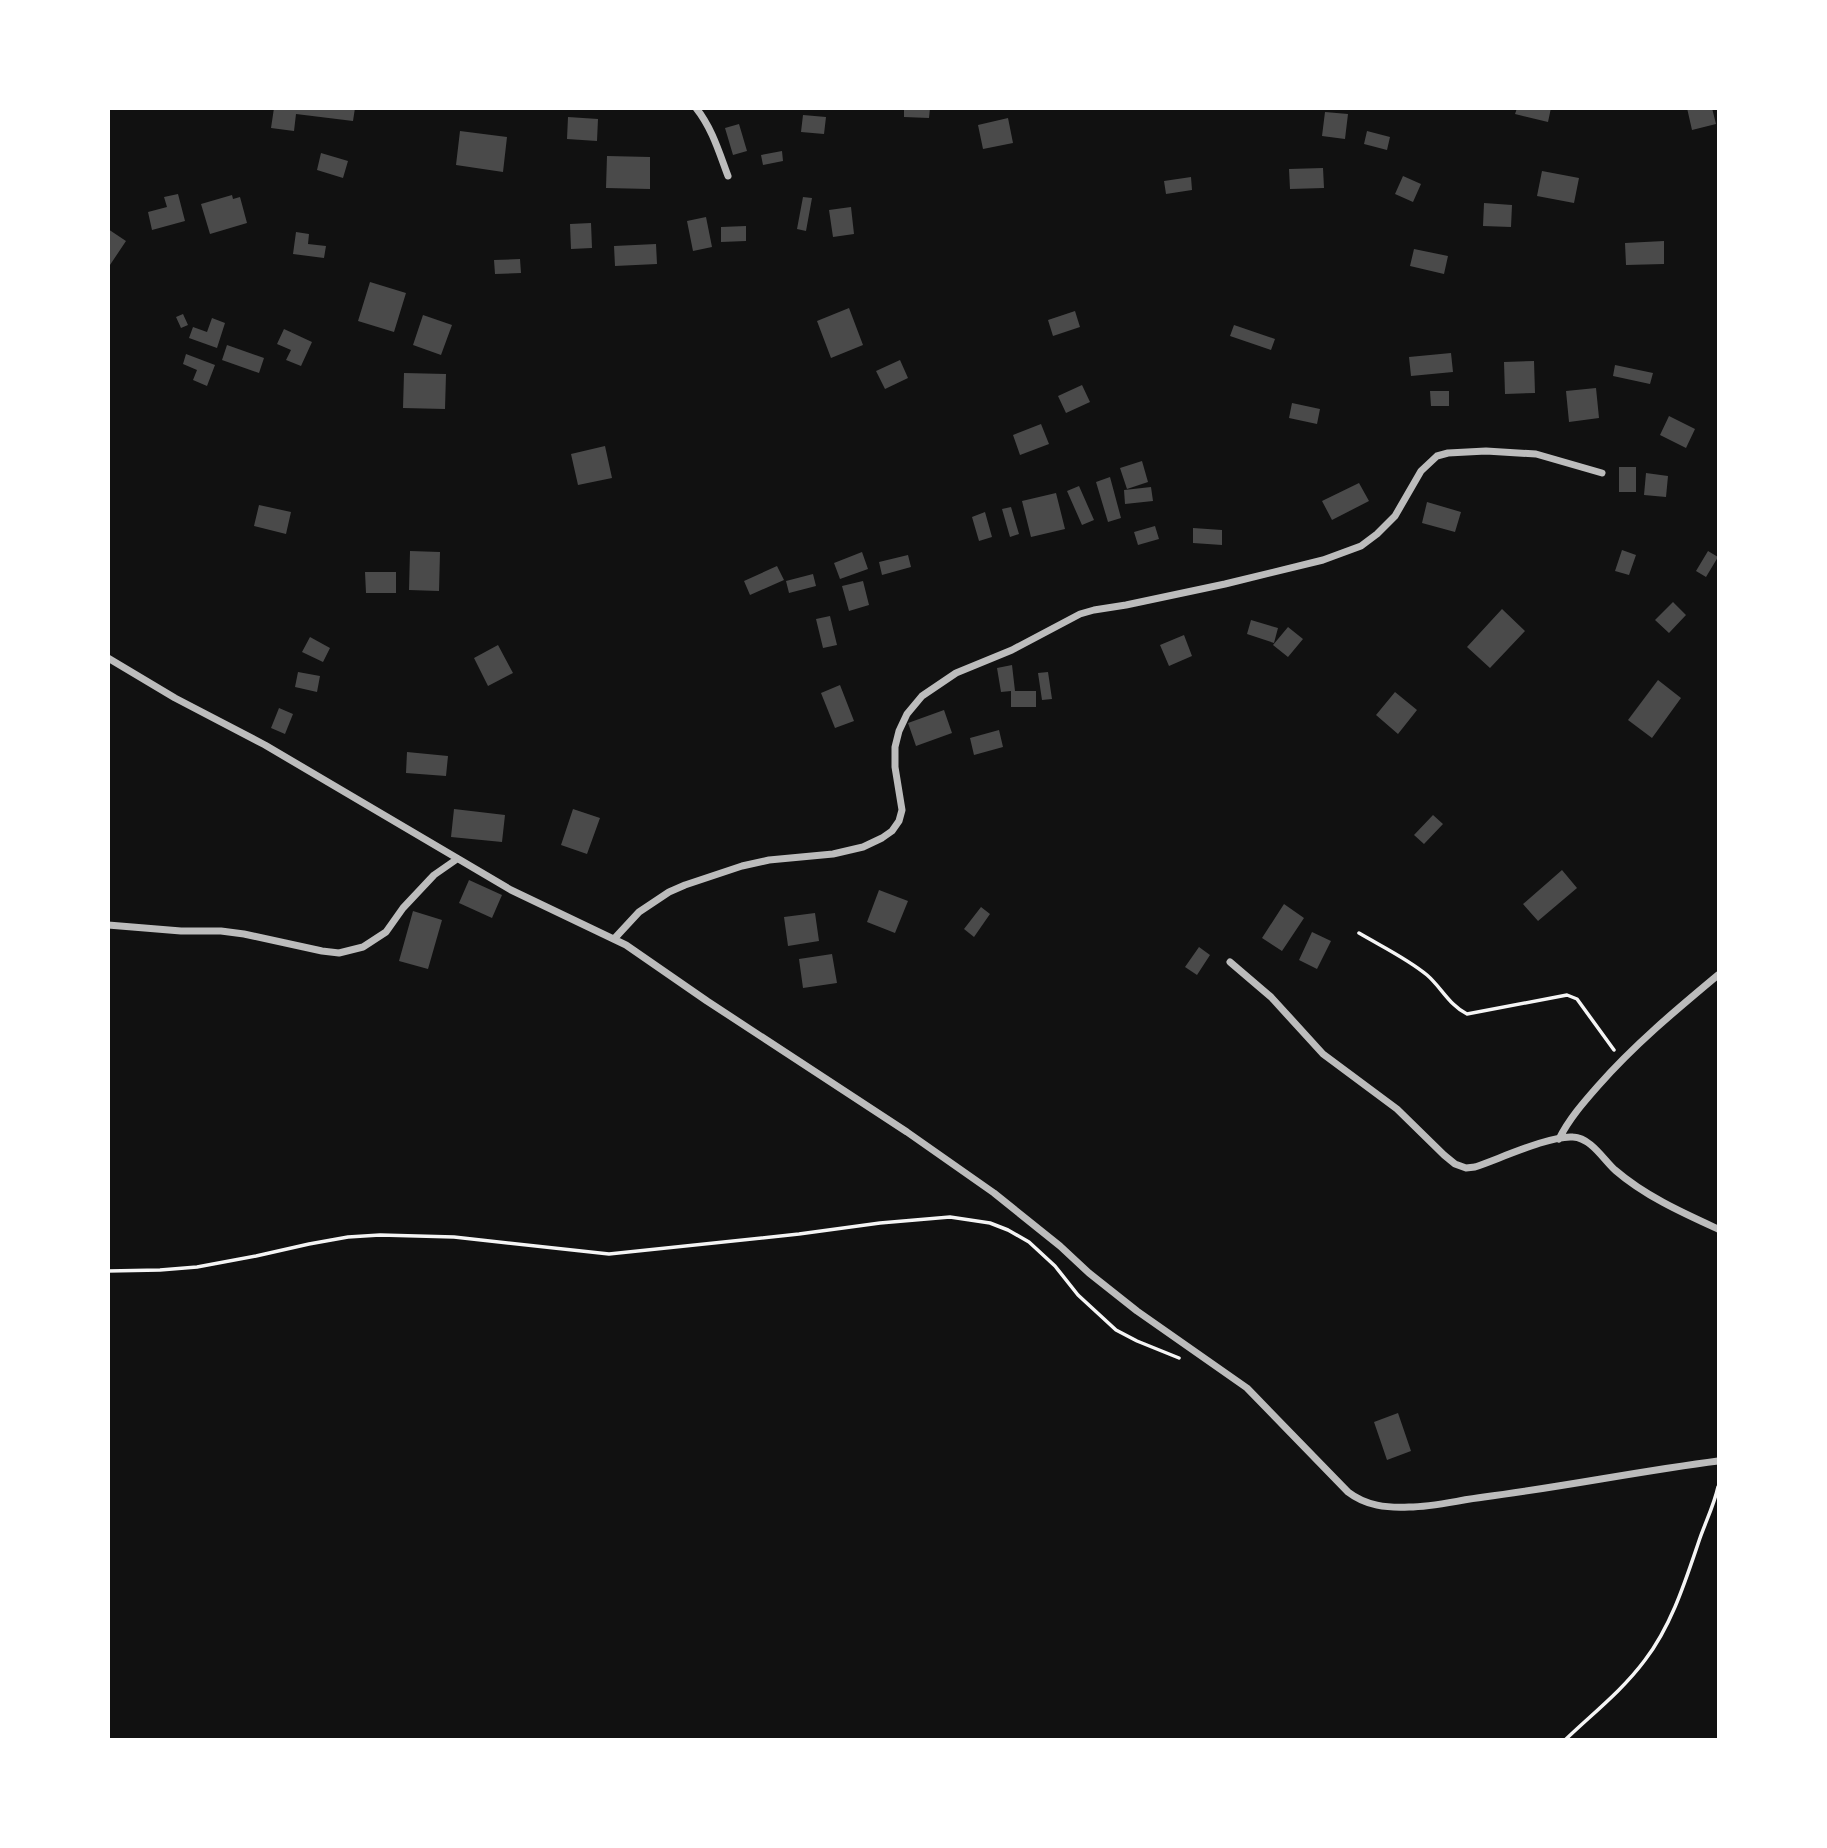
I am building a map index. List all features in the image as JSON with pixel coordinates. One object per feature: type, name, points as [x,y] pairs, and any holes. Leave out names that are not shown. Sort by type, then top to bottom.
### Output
[{"type":"street","points":[[696,108],[715,139],[728,176]]},
{"type":"street","points":[[614,939],[639,912],[685,885],[742,866],[769,860],[833,854],[863,847],[882,838],[900,821],[902,810],[895,767],[895,747],[907,714],[922,696],[956,673],[1012,650],[1080,614],[1225,584],[1323,560],[1361,546],[1395,516],[1421,471],[1437,456],[1448,453],[1486,451],[1536,454],[1602,473]]},
{"type":"street","points":[[108,658],[175,698],[265,745],[511,890],[626,945],[907,1132],[994,1193],[1137,1311],[1252,1392],[1348,1492],[1362,1502],[1386,1507],[1419,1506],[1521,1493],[1718,1461]]},
{"type":"street","points":[[108,925],[181,931],[221,931],[339,953],[363,947],[386,932],[403,908],[434,875],[457,859]]},
{"type":"street","points":[[1230,962],[1271,997],[1323,1054],[1397,1109],[1455,1164],[1466,1168],[1475,1167],[1572,1137],[1586,1141],[1618,1172],[1650,1195],[1718,1229]]},
{"type":"street","points":[[1559,1139],[1575,1112],[1621,1061],[1718,975]]},
{"type":"path","points":[[1359,933],[1427,975],[1458,1009],[1467,1014],[1567,995],[1577,999],[1621,1061]]},
{"type":"path","points":[[108,1270],[197,1267],[348,1237],[454,1237],[609,1254],[950,1217],[990,1223],[1029,1242],[1116,1330],[1181,1359]]},
{"type":"path","points":[[1565,1740],[1601,1708],[1647,1659],[1662,1633],[1693,1559],[1718,1487]]},
{"type":"building","points":[[274,108],[355,108],[353,121],[296,114],[294,131],[271,128]]},
{"type":"building","points":[[904,108],[930,108],[929,118],[904,117]]},
{"type":"building","points":[[1517,108],[1551,108],[1548,122],[1515,114]]},
{"type":"building","points":[[1687,108],[1712,108],[1716,124],[1692,130]]},
{"type":"building","points":[[1325,112],[1348,114],[1345,139],[1322,136]]},
{"type":"building","points":[[803,115],[826,117],[824,134],[801,132]]},
{"type":"building","points":[[568,117],[598,119],[597,141],[567,139]]},
{"type":"building","points":[[1008,118],[1013,143],[983,149],[978,125]]},
{"type":"building","points":[[739,124],[747,151],[733,155],[725,128]]},
{"type":"building","points":[[460,131],[507,137],[503,172],[456,165]]},
{"type":"building","points":[[1367,131],[1390,137],[1387,150],[1364,144]]},
{"type":"building","points":[[782,151],[783,161],[763,165],[761,155]]},
{"type":"building","points":[[321,153],[348,161],[343,178],[317,170]]},
{"type":"building","points":[[607,156],[650,157],[650,189],[606,188]]},
{"type":"building","points":[[1323,168],[1324,188],[1290,189],[1289,169]]},
{"type":"building","points":[[1542,171],[1579,178],[1574,203],[1537,196]]},
{"type":"building","points":[[1403,176],[1421,184],[1413,202],[1395,194]]},
{"type":"building","points":[[1191,177],[1192,190],[1166,194],[1164,181]]},
{"type":"building","points":[[178,194],[185,221],[152,230],[148,212],[167,207],[164,197]]},
{"type":"building","points":[[232,195],[233,199],[240,197],[247,223],[210,234],[201,204]]},
{"type":"building","points":[[803,197],[812,198],[806,231],[797,229]]},
{"type":"building","points":[[1484,203],[1512,205],[1511,227],[1483,226]]},
{"type":"building","points":[[851,207],[854,234],[833,237],[829,210]]},
{"type":"building","points":[[706,217],[712,247],[693,251],[687,221]]},
{"type":"building","points":[[591,223],[592,248],[571,249],[570,224]]},
{"type":"building","points":[[746,226],[746,241],[721,242],[721,227]]},
{"type":"building","points":[[108,229],[126,241],[108,268]]},
{"type":"building","points":[[296,232],[309,234],[308,244],[326,246],[324,258],[293,254]]},
{"type":"building","points":[[1664,241],[1664,264],[1626,265],[1625,243]]},
{"type":"building","points":[[656,244],[657,264],[615,266],[614,246]]},
{"type":"building","points":[[1414,249],[1448,256],[1444,274],[1410,266]]},
{"type":"building","points":[[520,259],[521,273],[495,274],[494,260]]},
{"type":"building","points":[[370,282],[406,293],[394,332],[358,321]]},
{"type":"building","points":[[849,308],[863,345],[831,358],[817,321]]},
{"type":"building","points":[[1075,311],[1080,327],[1053,336],[1048,320]]},
{"type":"building","points":[[183,314],[188,325],[181,328],[176,317]]},
{"type":"building","points":[[423,315],[452,325],[441,355],[413,345]]},
{"type":"building","points":[[212,318],[225,323],[217,348],[189,338],[193,327],[207,332]]},
{"type":"building","points":[[1234,325],[1275,339],[1271,350],[1230,336]]},
{"type":"building","points":[[284,329],[312,342],[301,366],[286,360],[291,350],[277,344]]},
{"type":"building","points":[[227,345],[264,358],[259,373],[222,360]]},
{"type":"building","points":[[1451,353],[1453,372],[1411,376],[1409,357]]},
{"type":"building","points":[[186,354],[215,365],[207,386],[193,380],[197,370],[183,364]]},
{"type":"building","points":[[900,360],[908,378],[885,389],[876,371]]},
{"type":"building","points":[[1534,361],[1535,393],[1505,394],[1504,362]]},
{"type":"building","points":[[1615,365],[1653,373],[1650,384],[1613,376]]},
{"type":"building","points":[[404,373],[446,374],[445,409],[403,408]]},
{"type":"building","points":[[1082,385],[1090,402],[1066,413],[1058,396]]},
{"type":"building","points":[[1596,388],[1599,418],[1569,422],[1566,391]]},
{"type":"building","points":[[1430,391],[1449,391],[1449,406],[1431,406]]},
{"type":"building","points":[[1292,403],[1320,409],[1317,424],[1289,418]]},
{"type":"building","points":[[1669,416],[1695,429],[1686,448],[1660,435]]},
{"type":"building","points":[[1041,424],[1049,444],[1020,455],[1013,435]]},
{"type":"building","points":[[605,446],[612,478],[578,485],[571,454]]},
{"type":"building","points":[[1142,461],[1148,482],[1127,489],[1120,468]]},
{"type":"building","points":[[1619,467],[1636,467],[1636,492],[1619,492]]},
{"type":"building","points":[[1646,473],[1668,476],[1666,497],[1644,495]]},
{"type":"building","points":[[1110,477],[1121,518],[1108,522],[1096,482]]},
{"type":"building","points":[[1359,483],[1369,501],[1332,520],[1322,501]]},
{"type":"building","points":[[1079,486],[1094,520],[1082,525],[1067,491]]},
{"type":"building","points":[[1151,487],[1153,501],[1125,504],[1124,490]]},
{"type":"building","points":[[1056,493],[1065,529],[1031,537],[1022,501]]},
{"type":"building","points":[[1427,502],[1461,512],[1455,532],[1422,523]]},
{"type":"building","points":[[259,505],[291,512],[286,534],[254,526]]},
{"type":"building","points":[[1011,507],[1019,534],[1010,537],[1002,509]]},
{"type":"building","points":[[985,512],[992,537],[979,541],[972,517]]},
{"type":"building","points":[[1155,526],[1159,539],[1138,545],[1134,532]]},
{"type":"building","points":[[1193,528],[1222,530],[1222,545],[1193,543]]},
{"type":"building","points":[[1622,550],[1636,555],[1629,575],[1615,571]]},
{"type":"building","points":[[410,551],[440,552],[439,591],[409,590]]},
{"type":"building","points":[[1708,551],[1718,557],[1706,577],[1696,571]]},
{"type":"building","points":[[862,552],[868,569],[840,579],[834,563]]},
{"type":"building","points":[[908,555],[911,567],[882,575],[879,562]]},
{"type":"building","points":[[777,566],[784,580],[750,595],[744,581]]},
{"type":"building","points":[[365,572],[396,572],[396,593],[366,593]]},
{"type":"building","points":[[813,574],[816,586],[789,593],[786,581]]},
{"type":"building","points":[[863,581],[869,605],[849,611],[842,586]]},
{"type":"building","points":[[1673,602],[1686,615],[1669,633],[1655,620]]},
{"type":"building","points":[[1502,609],[1525,631],[1490,668],[1467,647]]},
{"type":"building","points":[[830,616],[837,645],[823,648],[816,619]]},
{"type":"building","points":[[1251,620],[1278,628],[1274,643],[1247,634]]},
{"type":"building","points":[[1288,627],[1303,639],[1288,657],[1273,645]]},
{"type":"building","points":[[1184,635],[1192,656],[1169,666],[1160,645]]},
{"type":"building","points":[[310,637],[330,648],[323,662],[302,652]]},
{"type":"building","points":[[498,645],[513,673],[488,686],[474,658]]},
{"type":"building","points":[[1012,665],[1015,691],[1036,691],[1036,707],[1011,707],[1011,691],[1001,692],[997,668]]},
{"type":"building","points":[[298,672],[320,676],[317,692],[295,687]]},
{"type":"building","points":[[1048,672],[1052,699],[1042,700],[1038,673]]},
{"type":"building","points":[[1658,680],[1681,698],[1652,738],[1628,720]]},
{"type":"building","points":[[840,685],[854,721],[835,728],[821,693]]},
{"type":"building","points":[[1395,692],[1417,710],[1398,734],[1376,715]]},
{"type":"building","points":[[279,708],[293,714],[285,734],[271,728]]},
{"type":"building","points":[[944,710],[952,733],[916,746],[908,723]]},
{"type":"building","points":[[999,730],[1003,747],[974,755],[970,738]]},
{"type":"building","points":[[407,752],[448,756],[446,776],[406,773]]},
{"type":"building","points":[[454,809],[505,815],[502,842],[451,837]]},
{"type":"building","points":[[573,809],[600,818],[587,854],[561,845]]},
{"type":"building","points":[[1433,815],[1443,824],[1424,844],[1414,835]]},
{"type":"building","points":[[1562,870],[1577,888],[1538,921],[1523,904]]},
{"type":"building","points":[[469,880],[502,895],[492,918],[459,903]]},
{"type":"building","points":[[879,890],[908,901],[895,933],[867,922]]},
{"type":"building","points":[[1284,904],[1304,918],[1282,951],[1262,938]]},
{"type":"building","points":[[981,907],[990,914],[974,937],[964,929]]},
{"type":"building","points":[[413,911],[442,920],[428,969],[399,961]]},
{"type":"building","points":[[815,913],[819,941],[788,946],[784,917]]},
{"type":"building","points":[[1312,932],[1331,941],[1317,969],[1299,960]]},
{"type":"building","points":[[1199,947],[1210,955],[1197,975],[1185,967]]},
{"type":"building","points":[[832,954],[837,983],[803,988],[799,959]]},
{"type":"building","points":[[1398,1413],[1411,1451],[1387,1460],[1374,1422]]}]
